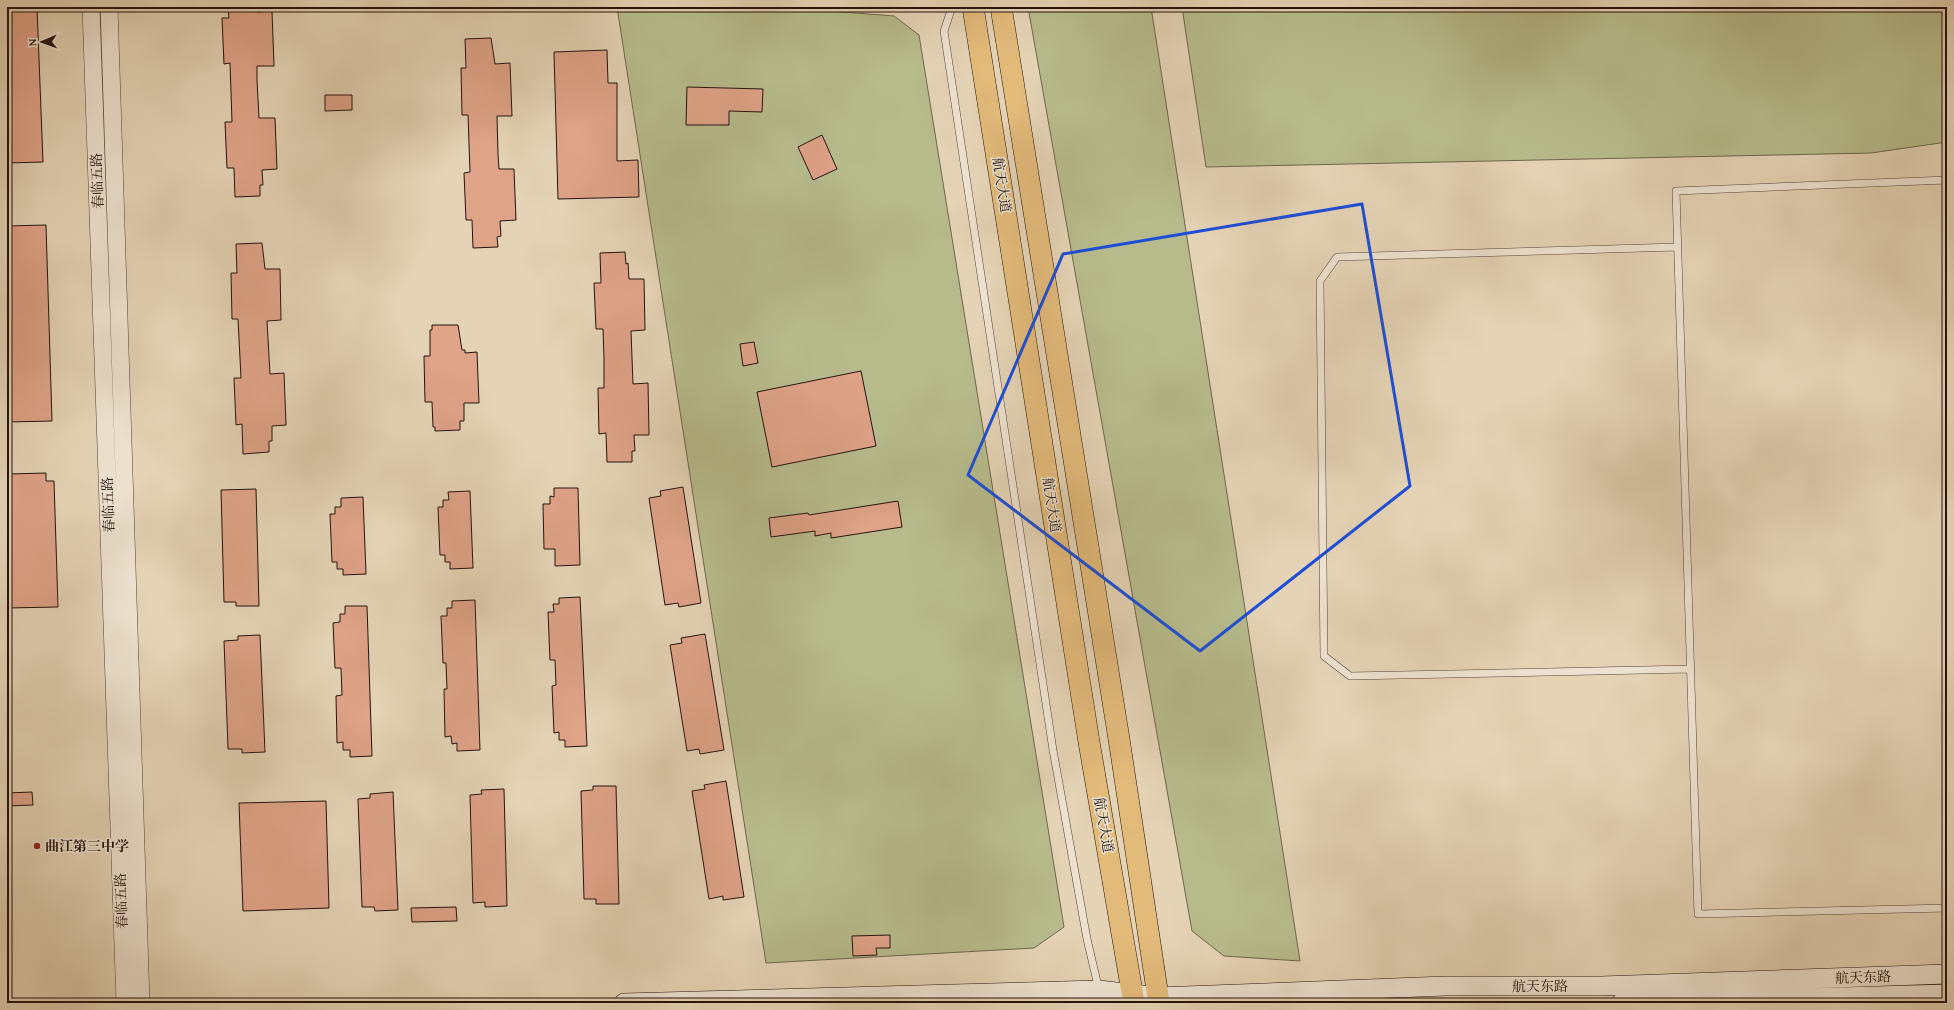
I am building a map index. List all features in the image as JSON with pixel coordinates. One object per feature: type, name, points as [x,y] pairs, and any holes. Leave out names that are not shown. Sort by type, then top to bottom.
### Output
[{"type":"main road","name":"航天大道","points":[[973,7],[1089,742],[1133,998]]},
{"type":"main road","name":"航天大道","points":[[1001,7],[1119,739],[1158,1000]]},
{"type":"main road","name":"航天东路","points":[[624,1003],[1101,996],[1158,1000],[1446,986],[1602,986],[1947,974]]},
{"type":"main road","name":"航天东路","points":[[1621,1003],[1947,994]]},
{"type":"street","name":"春临五路","points":[[91,7],[125,1003]]},
{"type":"street","name":"春临五路","points":[[109,7],[142,1003]]},
{"type":"lane","points":[[952,7],[944,31],[1053,750],[1087,939],[1101,996]]},
{"type":"lane","points":[[1947,180],[1676,191],[1698,914],[1947,908]]},
{"type":"lane","points":[[1678,247],[1337,257],[1320,281],[1324,656],[1350,676],[1691,669]]},
{"type":"highlighted area","points":[[1362,204],[1410,486],[1200,651],[968,475],[1063,254]]},
{"type":"green space","points":[[617,7],[780,7],[894,16],[919,35],[1064,927],[1034,948],[766,963]]},
{"type":"green space","points":[[1028,7],[1151,7],[1300,961],[1224,956],[1192,931]]},
{"type":"green space","points":[[1182,7],[1947,7],[1947,142],[1871,153],[1206,167]]},
{"type":"building","points":[[7,7],[37,7],[43,162],[7,163]]},
{"type":"building","points":[[228,7],[257,7],[257,12],[272,11],[274,66],[257,66],[257,80],[259,118],[275,118],[277,169],[262,170],[263,185],[260,185],[260,196],[235,197],[234,168],[227,168],[225,122],[232,122],[230,63],[224,64],[222,18],[229,18]]},
{"type":"building","points":[[491,38],[495,64],[510,63],[512,116],[497,116],[498,154],[499,169],[514,169],[516,220],[500,221],[501,236],[497,237],[498,247],[473,248],[472,220],[466,220],[464,173],[470,172],[468,115],[462,115],[461,68],[466,68],[465,39]]},
{"type":"building","points":[[607,50],[608,83],[617,83],[617,161],[638,160],[639,197],[558,199],[554,52]]},
{"type":"building","points":[[687,87],[763,89],[762,112],[729,111],[729,125],[686,125]]},
{"type":"building","points":[[325,95],[352,95],[352,110],[325,111]]},
{"type":"building","points":[[822,135],[837,169],[813,180],[798,147]]},
{"type":"building","points":[[46,225],[52,421],[7,422],[7,226]]},
{"type":"building","points":[[262,243],[265,269],[280,269],[281,320],[267,321],[270,374],[284,373],[286,425],[272,426],[272,441],[269,441],[269,452],[243,454],[242,424],[236,425],[234,378],[241,378],[238,319],[232,319],[231,273],[237,273],[236,244]]},
{"type":"building","points":[[625,252],[626,264],[628,263],[629,279],[644,279],[645,330],[631,331],[633,384],[648,383],[649,435],[634,435],[635,451],[632,451],[632,462],[607,462],[606,433],[599,434],[598,388],[604,388],[604,357],[603,329],[596,329],[594,283],[601,283],[600,253]]},
{"type":"building","points":[[432,325],[458,325],[462,350],[465,350],[465,353],[477,352],[479,403],[464,403],[464,421],[460,421],[460,430],[435,431],[435,427],[433,427],[432,402],[425,402],[424,356],[430,356],[430,330],[432,330]]},
{"type":"building","points":[[754,342],[758,363],[743,366],[740,344]]},
{"type":"building","points":[[861,371],[876,446],[772,467],[757,392]]},
{"type":"building","points":[[46,473],[46,481],[54,481],[58,607],[7,608],[7,485],[10,485],[9,474]]},
{"type":"building","points":[[683,487],[701,603],[679,607],[678,603],[665,605],[649,498],[661,496],[660,491]]},
{"type":"building","points":[[554,488],[578,488],[580,565],[555,566],[555,549],[544,549],[543,504],[550,504],[550,496],[554,497]]},
{"type":"building","points":[[256,489],[259,606],[236,606],[236,602],[224,602],[221,490]]},
{"type":"building","points":[[470,491],[473,568],[450,569],[450,562],[445,562],[445,555],[440,555],[438,507],[443,507],[443,500],[449,500],[448,492]]},
{"type":"building","points":[[363,497],[366,574],[343,575],[343,569],[337,569],[337,562],[332,562],[330,514],[335,514],[335,507],[341,507],[341,498]]},
{"type":"building","points":[[898,501],[902,527],[831,538],[831,533],[815,536],[815,531],[771,537],[769,518],[808,513],[809,515]]},
{"type":"building","points":[[580,597],[587,746],[565,747],[565,740],[559,740],[559,732],[554,733],[552,686],[556,685],[555,660],[550,660],[548,612],[554,612],[553,604],[559,604],[559,598]]},
{"type":"building","points":[[475,600],[480,750],[457,751],[457,743],[452,744],[451,736],[445,737],[444,689],[447,689],[446,663],[443,663],[441,616],[447,616],[447,608],[452,608],[452,601]]},
{"type":"building","points":[[345,606],[367,606],[372,756],[350,757],[350,750],[343,750],[343,742],[337,743],[336,696],[342,695],[341,668],[335,668],[333,623],[340,622],[340,614],[345,614]]},
{"type":"building","points":[[705,634],[724,750],[700,754],[699,749],[687,751],[670,645],[682,643],[681,638]]},
{"type":"building","points":[[260,635],[265,752],[242,753],[242,749],[228,749],[224,641],[238,640],[238,636]]},
{"type":"building","points":[[726,781],[744,897],[723,900],[723,896],[709,899],[692,791],[705,789],[704,785]]},
{"type":"building","points":[[593,786],[616,786],[619,904],[596,904],[596,899],[584,899],[581,791],[593,790]]},
{"type":"building","points":[[504,789],[507,906],[485,907],[485,902],[473,903],[470,795],[482,794],[481,790]]},
{"type":"building","points":[[32,792],[33,805],[7,806],[7,793]]},
{"type":"building","points":[[393,792],[398,910],[375,911],[374,907],[362,907],[358,799],[370,798],[370,794]]},
{"type":"building","points":[[326,801],[329,908],[243,911],[239,803]]},
{"type":"building","points":[[456,907],[457,921],[412,922],[411,908]]},
{"type":"building","points":[[890,935],[890,948],[876,948],[877,955],[853,956],[852,936]]},
{"type":"place","name":"曲江第三中学","points":[[37,846]]}]
